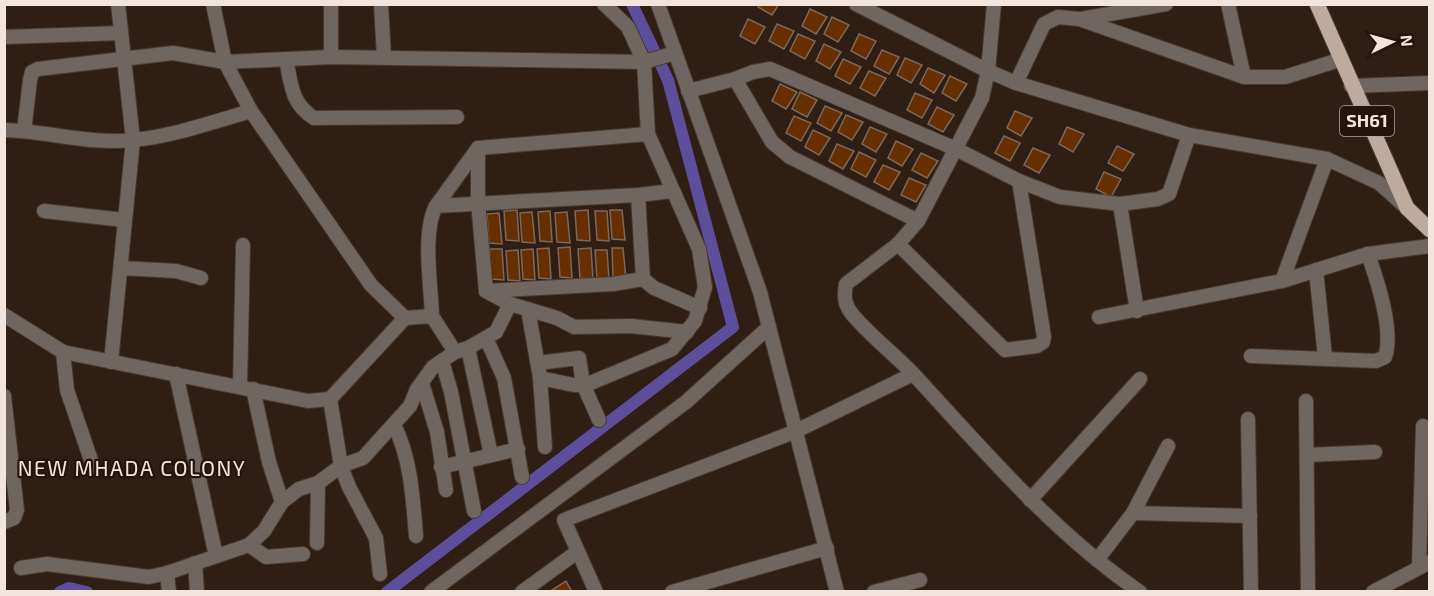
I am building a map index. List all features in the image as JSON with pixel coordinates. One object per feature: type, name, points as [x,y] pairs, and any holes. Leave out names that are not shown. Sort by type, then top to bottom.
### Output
[{"type":"main road","name":"SH61","points":[[1317,4],[1351,86],[1407,208],[1430,230]]},
{"type":"street","points":[[111,362],[133,141],[118,4]]},
{"type":"street","points":[[213,4],[225,62],[251,111],[371,285],[405,318]]},
{"type":"street","points":[[331,4],[331,57]]},
{"type":"street","points":[[381,4],[384,57]]},
{"type":"street","points":[[540,378],[574,385],[583,384],[672,349],[695,321],[705,287],[699,249],[648,134],[647,62],[628,27],[604,4]]},
{"type":"street","points":[[648,4],[660,10],[672,54],[688,90],[760,292],[794,432],[837,591]]},
{"type":"street","points":[[856,4],[988,71],[1016,82],[1189,135],[1327,159],[1379,183],[1407,208]]},
{"type":"street","points":[[994,4],[988,71],[982,98],[918,221],[898,244],[846,284],[844,299],[852,313],[913,374],[1030,500],[1097,560],[1139,591]]},
{"type":"street","points":[[1079,19],[1166,4]]},
{"type":"street","points":[[1228,4],[1244,77]]},
{"type":"street","points":[[1016,82],[1044,24],[1058,17],[1079,19],[1244,77],[1285,77],[1340,60]]},
{"type":"street","points":[[4,37],[121,33]]},
{"type":"street","points":[[24,131],[32,72],[38,69],[173,53],[225,62],[384,57],[647,62],[672,54]]},
{"type":"street","points":[[286,59],[294,101],[314,118],[457,117]]},
{"type":"street","points":[[688,90],[770,69],[956,149],[1019,182],[1060,197],[1120,204],[1158,199],[1169,194],[1189,135]]},
{"type":"street","points":[[735,79],[766,134],[790,158],[918,221]]},
{"type":"street","points":[[1351,86],[1430,83]]},
{"type":"street","points":[[4,130],[133,141],[251,111]]},
{"type":"street","points":[[491,455],[461,350],[432,316],[431,216],[478,148],[648,134]]},
{"type":"street","points":[[478,148],[477,202],[486,291]]},
{"type":"street","points":[[1282,281],[1327,159]]},
{"type":"street","points":[[898,244],[1005,350],[1037,346],[1043,342],[1044,337],[1019,182]]},
{"type":"street","points":[[436,206],[638,195],[672,191]]},
{"type":"street","points":[[638,195],[643,279],[654,288],[699,308]]},
{"type":"street","points":[[1120,204],[1137,311]]},
{"type":"street","points":[[44,211],[124,220]]},
{"type":"street","points":[[243,245],[246,388],[282,502]]},
{"type":"street","points":[[1099,317],[1282,281],[1368,254],[1430,246]]},
{"type":"street","points":[[1251,356],[1376,360],[1385,357],[1387,331],[1378,284],[1368,254]]},
{"type":"street","points":[[121,268],[176,271],[201,278]]},
{"type":"street","points":[[1316,270],[1325,357]]},
{"type":"street","points":[[486,291],[613,284],[643,279]]},
{"type":"street","points":[[486,291],[510,304],[557,318],[574,327],[631,326],[687,332]]},
{"type":"street","points":[[21,568],[47,564],[149,577],[249,545],[264,531],[282,502],[299,489],[318,483],[341,466],[363,458],[410,406],[422,382],[433,367],[496,332],[510,304]]},
{"type":"street","points":[[528,309],[540,378],[545,447]]},
{"type":"street","points":[[4,315],[63,352],[308,401],[330,399],[405,318],[432,316]]},
{"type":"street","points":[[431,591],[686,402],[769,327]]},
{"type":"street","points":[[486,338],[504,378],[522,477]]},
{"type":"street","points":[[63,352],[68,390],[82,440],[93,466]]},
{"type":"street","points":[[538,363],[579,358],[583,384],[599,420]]},
{"type":"street","points":[[442,361],[451,392],[474,511]]},
{"type":"street","points":[[176,374],[216,556]]},
{"type":"street","points":[[564,520],[794,432],[913,374]]},
{"type":"street","points":[[1030,500],[1140,379]]},
{"type":"street","points":[[422,382],[437,432],[446,490]]},
{"type":"street","points":[[4,396],[5,422],[17,510],[14,518],[4,522]]},
{"type":"street","points":[[330,399],[341,466],[349,487],[376,538],[380,574]]},
{"type":"street","points":[[1306,401],[1308,591]]},
{"type":"street","points":[[1248,419],[1251,591]]},
{"type":"street","points":[[394,425],[402,440],[412,487],[416,536]]},
{"type":"street","points":[[1373,591],[1424,565],[1423,426]]},
{"type":"street","points":[[1097,560],[1133,513],[1168,446]]},
{"type":"street","points":[[441,467],[518,449]]},
{"type":"street","points":[[1307,455],[1375,452]]},
{"type":"street","points":[[317,543],[318,483]]},
{"type":"street","points":[[544,507],[564,520],[596,591]]},
{"type":"street","points":[[1133,513],[1250,516]]},
{"type":"street","points":[[249,545],[266,557],[303,555]]},
{"type":"street","points":[[672,591],[827,548]]},
{"type":"street","points":[[522,591],[577,552]]},
{"type":"street","points":[[195,563],[197,591]]},
{"type":"street","points":[[167,573],[169,591]]},
{"type":"street","points":[[874,591],[920,580]]},
{"type":"building","points":[[759,4],[779,4],[772,15],[758,7]]},
{"type":"building","points":[[810,9],[827,17],[816,34],[802,26]]},
{"type":"building","points":[[832,17],[849,25],[838,42],[824,34]]},
{"type":"building","points":[[748,19],[765,27],[755,44],[740,36]]},
{"type":"building","points":[[777,24],[794,31],[784,49],[769,41]]},
{"type":"building","points":[[798,34],[815,41],[805,59],[790,51]]},
{"type":"building","points":[[859,34],[876,41],[866,59],[851,51]]},
{"type":"building","points":[[824,44],[841,52],[830,69],[816,61]]},
{"type":"building","points":[[882,50],[899,57],[889,74],[874,66]]},
{"type":"building","points":[[905,58],[922,65],[911,83],[897,75]]},
{"type":"building","points":[[843,59],[861,67],[850,84],[835,76]]},
{"type":"building","points":[[928,68],[945,75],[934,93],[920,84]]},
{"type":"building","points":[[869,71],[886,78],[875,96],[860,88]]},
{"type":"building","points":[[950,76],[967,84],[956,101],[942,93]]},
{"type":"building","points":[[780,84],[797,92],[786,109],[772,101]]},
{"type":"building","points":[[800,92],[817,100],[807,117],[792,109]]},
{"type":"building","points":[[915,93],[932,100],[922,118],[907,110]]},
{"type":"building","points":[[825,106],[842,113],[831,131],[817,123]]},
{"type":"building","points":[[937,107],[954,115],[943,132],[928,124]]},
{"type":"building","points":[[1015,111],[1032,118],[1021,136],[1007,128]]},
{"type":"building","points":[[846,115],[863,122],[852,140],[838,132]]},
{"type":"building","points":[[794,116],[811,123],[801,141],[786,133]]},
{"type":"building","points":[[870,127],[887,134],[876,152],[862,144]]},
{"type":"building","points":[[1067,127],[1084,134],[1073,152],[1059,144]]},
{"type":"building","points":[[813,130],[830,138],[819,155],[805,147]]},
{"type":"building","points":[[1004,136],[1020,143],[1010,161],[995,153]]},
{"type":"building","points":[[896,141],[913,149],[902,166],[888,158]]},
{"type":"building","points":[[837,144],[854,151],[843,169],[829,161]]},
{"type":"building","points":[[1117,146],[1134,154],[1123,171],[1108,163]]},
{"type":"building","points":[[1033,148],[1050,155],[1039,173],[1024,165]]},
{"type":"building","points":[[859,152],[876,160],[866,177],[851,169]]},
{"type":"building","points":[[921,153],[938,161],[927,178],[912,170]]},
{"type":"building","points":[[883,165],[900,172],[889,190],[874,182]]},
{"type":"building","points":[[1104,172],[1121,179],[1111,197],[1096,189]]},
{"type":"building","points":[[909,178],[926,185],[916,202],[901,195]]},
{"type":"building","points":[[517,210],[519,241],[506,240],[504,211]]},
{"type":"building","points":[[588,210],[590,241],[577,240],[575,211]]},
{"type":"building","points":[[610,210],[622,210],[625,240],[612,239]]},
{"type":"building","points":[[550,211],[552,242],[540,241],[538,212]]},
{"type":"building","points":[[595,211],[607,211],[609,241],[597,240]]},
{"type":"building","points":[[532,212],[535,243],[522,242],[520,213]]},
{"type":"building","points":[[567,212],[570,243],[557,242],[555,213]]},
{"type":"building","points":[[499,213],[502,244],[489,243],[487,214]]},
{"type":"building","points":[[570,247],[572,278],[560,277],[558,248]]},
{"type":"building","points":[[549,248],[551,279],[539,278],[537,249]]},
{"type":"building","points":[[591,248],[593,279],[580,278],[578,249]]},
{"type":"building","points":[[612,248],[623,248],[626,279],[613,277]]},
{"type":"building","points":[[490,249],[502,249],[504,280],[491,279]]},
{"type":"building","points":[[533,249],[535,280],[523,279],[521,250]]},
{"type":"building","points":[[518,250],[520,281],[508,280],[506,251]]},
{"type":"building","points":[[595,250],[607,250],[609,280],[597,279]]},
{"type":"building","points":[[566,581],[572,592],[553,592],[552,590]]},
{"type":"waterway","points":[[387,592],[733,327],[668,80],[632,4]]},
{"type":"waterway","points":[[60,592],[69,588],[87,592]]},
{"type":"district","name":"NEW MHADA COLONY","points":[[132,469]]}]
